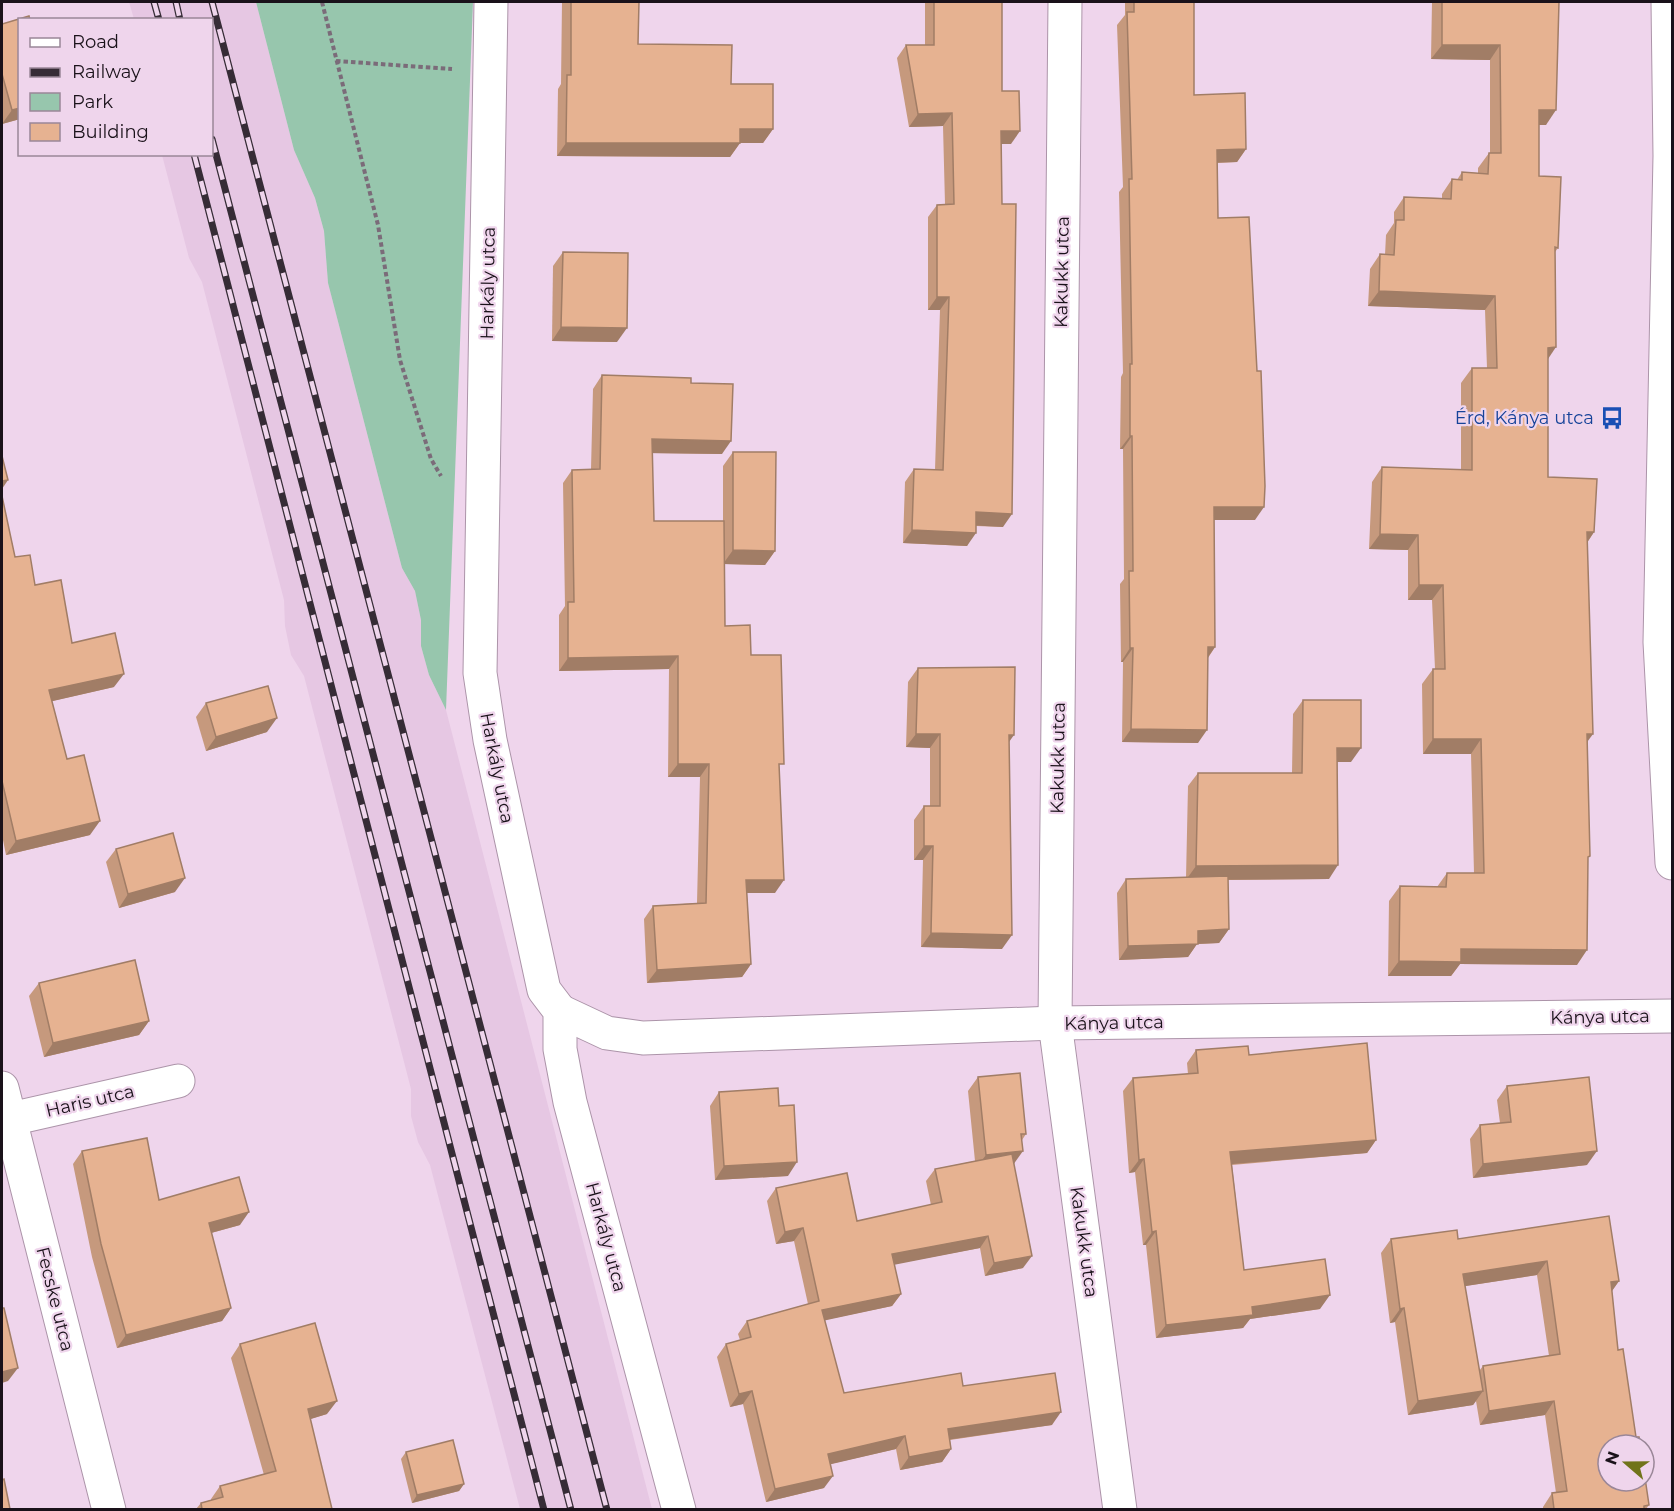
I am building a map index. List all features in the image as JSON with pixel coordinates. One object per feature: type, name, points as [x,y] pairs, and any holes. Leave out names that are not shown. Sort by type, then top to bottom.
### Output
[{"type":"street","name":"Harkály utca","points":[[492,2],[480,674],[490,740],[544,990],[560,1011],[560,1049],[570,1102],[679,1509]]},
{"type":"street","name":"Kakukk utca","points":[[1065,2],[1055,1023],[1120,1509]]},
{"type":"street","points":[[1668,2],[1671,156],[1666,642],[1672,863]]},
{"type":"street","name":"Kánya utca","points":[[560,1011],[607,1033],[643,1038],[1055,1023],[1672,1016]]},
{"type":"street","name":"Haris utca","points":[[4,1109],[178,1081]]},
{"type":"street","name":"Fecske utca","points":[[4,1109],[109,1509]]},
{"type":"path","points":[[322,2],[378,225],[400,360],[431,459],[443,479],[484,493]]},
{"type":"path","points":[[336,61],[491,72]]},
{"type":"shaded area","points":[[129,2],[256,2],[294,150],[315,198],[324,231],[328,283],[402,568],[415,591],[421,620],[421,646],[429,675],[446,710],[652,1509],[520,1509],[430,1165],[418,1142],[411,1116],[411,1089],[304,676],[291,655],[285,626],[284,600],[202,282],[189,258],[162,156],[213,156],[213,18],[134,18]]},
{"type":"green space","points":[[256,2],[473,2],[446,710],[429,675],[421,646],[421,620],[415,591],[402,568],[328,283],[324,231],[315,198],[294,150]]},
{"type":"building","points":[[571,2],[639,2],[638,44],[732,45],[731,84],[773,84],[773,129],[740,129],[740,143],[566,143],[567,75],[571,75]]},
{"type":"building","points":[[934,2],[1002,2],[1002,91],[1019,91],[1020,131],[1001,131],[1002,204],[1016,204],[1012,514],[976,512],[976,533],[912,530],[914,469],[943,470],[949,297],[937,297],[937,205],[954,204],[952,113],[918,114],[906,45],[934,45]]},
{"type":"building","points":[[1134,2],[1194,2],[1194,95],[1245,93],[1246,149],[1217,150],[1218,218],[1249,217],[1257,371],[1261,371],[1264,507],[1214,507],[1215,647],[1208,647],[1207,730],[1131,729],[1133,648],[1130,648],[1129,571],[1133,571],[1129,179],[1132,179],[1127,12],[1134,12]]},
{"type":"building","points":[[1442,2],[1559,2],[1556,110],[1539,110],[1539,176],[1561,177],[1558,248],[1555,247],[1556,347],[1548,348],[1548,477],[1597,479],[1594,532],[1587,532],[1593,734],[1587,734],[1590,856],[1588,857],[1587,950],[1461,949],[1461,962],[1399,961],[1400,886],[1446,887],[1447,873],[1484,873],[1481,739],[1433,739],[1433,669],[1445,669],[1443,585],[1419,585],[1418,535],[1380,534],[1382,467],[1472,470],[1472,368],[1497,368],[1495,296],[1379,291],[1380,254],[1394,255],[1396,220],[1404,220],[1404,197],[1451,199],[1452,179],[1462,180],[1462,172],[1488,174],[1489,153],[1501,153],[1500,45],[1442,45]]},
{"type":"building","points":[[18,19],[18,108],[12,110],[2,74],[2,24]]},
{"type":"building","points":[[563,252],[628,253],[627,328],[561,327]]},
{"type":"building","points":[[602,375],[691,378],[691,383],[733,384],[731,441],[652,439],[654,521],[724,521],[725,626],[750,625],[751,655],[781,655],[784,764],[779,764],[784,880],[746,880],[751,964],[657,970],[653,906],[706,903],[709,764],[678,764],[678,656],[568,658],[568,602],[574,602],[572,470],[600,469]]},
{"type":"building","points":[[733,452],[776,452],[775,551],[733,550]]},
{"type":"building","points":[[2,456],[8,480],[2,481]]},
{"type":"building","points":[[2,496],[15,557],[30,555],[35,585],[61,580],[72,643],[115,633],[124,674],[49,690],[67,759],[84,755],[100,821],[16,841],[2,781]]},
{"type":"building","points":[[1015,667],[1014,735],[1009,735],[1012,935],[931,933],[933,846],[924,846],[924,806],[940,806],[940,734],[916,734],[918,668]]},
{"type":"building","points":[[268,686],[277,718],[216,737],[206,703]]},
{"type":"building","points":[[1303,700],[1361,700],[1361,748],[1337,748],[1338,865],[1196,866],[1198,773],[1302,773]]},
{"type":"building","points":[[173,833],[185,878],[128,894],[116,849]]},
{"type":"building","points":[[1228,876],[1229,929],[1198,931],[1198,944],[1128,946],[1126,879]]},
{"type":"building","points":[[135,960],[149,1021],[53,1043],[39,983]]},
{"type":"building","points":[[1367,1043],[1376,1140],[1230,1152],[1244,1270],[1325,1259],[1330,1295],[1252,1307],[1253,1315],[1166,1325],[1156,1231],[1152,1232],[1144,1159],[1139,1160],[1133,1078],[1198,1073],[1196,1050],[1248,1046],[1249,1055]]},
{"type":"building","points":[[1020,1073],[1026,1134],[1021,1134],[1023,1151],[986,1155],[978,1077]]},
{"type":"building","points":[[1589,1077],[1597,1151],[1483,1164],[1480,1125],[1511,1122],[1507,1086]]},
{"type":"building","points":[[778,1088],[779,1106],[794,1105],[797,1162],[724,1166],[719,1092]]},
{"type":"building","points":[[147,1138],[159,1200],[239,1177],[249,1212],[209,1223],[231,1308],[126,1335],[101,1244],[82,1151]]},
{"type":"building","points":[[1012,1154],[1032,1256],[994,1263],[988,1236],[892,1254],[901,1294],[822,1310],[844,1393],[961,1373],[963,1386],[1055,1373],[1061,1412],[948,1429],[951,1449],[909,1457],[905,1436],[828,1454],[833,1476],[775,1489],[752,1391],[739,1394],[726,1344],[751,1337],[747,1321],[819,1301],[803,1228],[785,1232],[776,1188],[847,1173],[857,1221],[942,1202],[935,1169]]},
{"type":"building","points":[[1609,1216],[1619,1281],[1611,1282],[1618,1350],[1623,1349],[1635,1433],[1596,1433],[1596,1493],[1647,1493],[1649,1505],[1644,1506],[1644,1509],[1554,1509],[1552,1493],[1567,1491],[1554,1401],[1489,1411],[1483,1366],[1560,1354],[1547,1261],[1463,1274],[1483,1391],[1418,1401],[1404,1308],[1400,1309],[1391,1239],[1457,1230],[1458,1239]]},
{"type":"building","points":[[2,1308],[4,1308],[18,1368],[2,1372]]},
{"type":"building","points":[[315,1323],[337,1401],[308,1409],[332,1509],[202,1509],[201,1503],[223,1497],[220,1486],[276,1471],[240,1344]]},
{"type":"building","points":[[453,1440],[464,1484],[417,1495],[406,1452]]},
{"type":"building","points":[[4,1479],[10,1509],[2,1509],[2,1480]]},
{"type":"railway","points":[[154,2],[158,18]]},
{"type":"railway","points":[[176,2],[180,18]]},
{"type":"railway","points":[[212,2],[607,1510]]},
{"type":"railway","points":[[213,143],[571,1510]]},
{"type":"railway","points":[[195,156],[544,1510]]},
{"type":"place","name":"Érd, Kánya utca","points":[[1612,418]]}]
